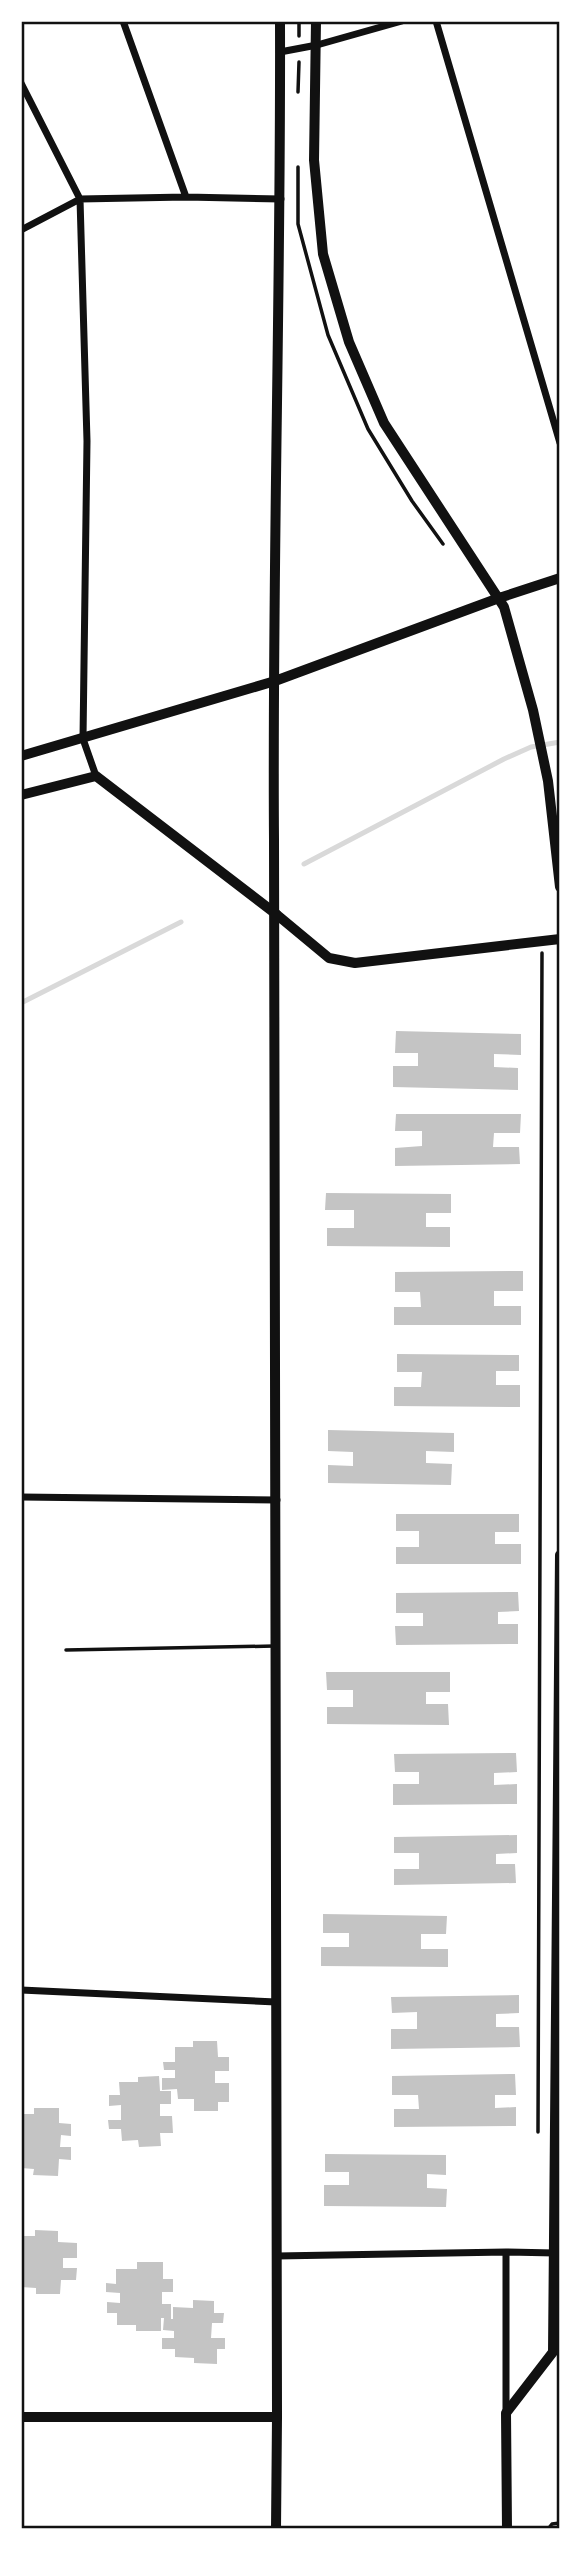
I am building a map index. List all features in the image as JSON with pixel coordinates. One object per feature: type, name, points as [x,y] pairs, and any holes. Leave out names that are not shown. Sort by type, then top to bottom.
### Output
[{"type":"main road","points":[[21,2417],[277,2417],[275,681],[281,199],[280,21]]},
{"type":"main road","points":[[317,21],[314,160],[323,254],[349,342],[383,424],[504,607],[533,710],[548,782],[560,887]]},
{"type":"main road","points":[[275,681],[560,578]]},
{"type":"main road","points":[[276,914],[329,958],[355,963],[560,939]]},
{"type":"main road","points":[[507,2529],[506,2413],[553,2352],[560,1555]]},
{"type":"street","points":[[122,21],[186,197]]},
{"type":"street","points":[[280,52],[317,45],[402,21]]},
{"type":"street","points":[[436,21],[560,443]]},
{"type":"street","points":[[21,83],[80,199],[87,441],[83,739],[96,776],[276,914]]},
{"type":"street","points":[[21,230],[80,199],[281,199]]},
{"type":"street","points":[[21,756],[275,681]]},
{"type":"street","points":[[21,795],[96,776]]},
{"type":"street","points":[[21,1497],[277,1500]]},
{"type":"street","points":[[21,1990],[275,2002]]},
{"type":"street","points":[[506,2252],[506,2413]]},
{"type":"street","points":[[277,2256],[555,2253]]},
{"type":"street","points":[[276,2529],[277,2417]]},
{"type":"lane","points":[[66,1650],[278,1646]]},
{"type":"lane","points":[[548,2529],[552,2524],[560,2524]]},
{"type":"path","points":[[538,2141],[542,941]]},
{"type":"building","points":[[396,1031],[521,1034],[521,1055],[494,1054],[494,1067],[518,1068],[518,1090],[393,1087],[393,1066],[418,1066],[418,1053],[395,1053]]},
{"type":"building","points":[[396,1114],[521,1114],[520,1133],[494,1133],[493,1147],[519,1147],[520,1164],[395,1166],[395,1148],[422,1146],[422,1131],[395,1131]]},
{"type":"building","points":[[326,1193],[451,1194],[451,1213],[426,1213],[426,1227],[450,1227],[450,1247],[327,1246],[327,1228],[354,1228],[354,1210],[325,1210]]},
{"type":"building","points":[[523,1271],[523,1291],[494,1291],[494,1306],[521,1306],[521,1325],[394,1325],[394,1307],[421,1307],[420,1292],[395,1292],[395,1272]]},
{"type":"building","points":[[397,1354],[519,1355],[519,1371],[496,1371],[496,1385],[520,1385],[520,1407],[394,1406],[394,1387],[421,1387],[422,1372],[397,1372]]},
{"type":"building","points":[[328,1430],[454,1433],[454,1452],[426,1451],[426,1463],[452,1464],[451,1485],[328,1483],[328,1465],[353,1466],[353,1452],[328,1451]]},
{"type":"building","points":[[396,1514],[519,1514],[519,1532],[495,1532],[495,1544],[521,1544],[521,1564],[396,1564],[396,1547],[419,1547],[419,1531],[396,1531]]},
{"type":"building","points":[[518,1592],[519,1611],[498,1612],[498,1624],[518,1624],[518,1644],[396,1645],[395,1626],[423,1626],[423,1613],[396,1613],[396,1593]]},
{"type":"building","points":[[326,1672],[450,1672],[450,1692],[426,1692],[426,1704],[448,1704],[449,1725],[327,1724],[327,1707],[353,1707],[353,1690],[327,1690]]},
{"type":"building","points":[[516,1753],[517,1772],[494,1773],[494,1785],[517,1784],[517,1804],[393,1805],[393,1784],[419,1784],[419,1772],[395,1772],[394,1754]]},
{"type":"building","points":[[517,1835],[517,1853],[496,1854],[496,1864],[515,1864],[516,1883],[394,1885],[394,1869],[419,1869],[419,1853],[394,1853],[394,1837]]},
{"type":"building","points":[[323,1914],[447,1916],[446,1934],[421,1934],[421,1949],[448,1949],[448,1967],[321,1966],[321,1947],[349,1947],[349,1933],[323,1933]]},
{"type":"building","points":[[519,1995],[519,2013],[496,2014],[496,2027],[519,2027],[520,2047],[391,2049],[391,2029],[417,2029],[417,2012],[392,2013],[391,1997]]},
{"type":"building","points":[[193,2041],[217,2041],[218,2057],[229,2057],[229,2071],[215,2071],[215,2083],[229,2083],[229,2102],[218,2102],[218,2111],[194,2111],[194,2099],[178,2099],[177,2089],[162,2090],[162,2078],[175,2078],[175,2070],[164,2070],[163,2062],[175,2062],[175,2047],[193,2047]]},
{"type":"building","points":[[515,2074],[516,2095],[495,2095],[495,2108],[516,2107],[516,2126],[394,2127],[394,2109],[419,2109],[418,2095],[392,2095],[392,2076]]},
{"type":"building","points":[[159,2076],[160,2091],[171,2091],[171,2104],[160,2104],[160,2116],[172,2116],[173,2133],[160,2133],[161,2146],[139,2147],[138,2140],[122,2141],[121,2129],[109,2129],[108,2120],[121,2120],[121,2105],[109,2106],[109,2095],[120,2095],[119,2082],[138,2082],[138,2077]]},
{"type":"building","points":[[34,2108],[59,2108],[59,2123],[71,2124],[71,2136],[61,2135],[60,2147],[71,2147],[71,2160],[59,2159],[58,2176],[33,2175],[34,2169],[21,2168],[21,2114],[34,2114]]},
{"type":"building","points":[[325,2154],[446,2155],[446,2175],[427,2174],[427,2188],[447,2189],[446,2207],[324,2206],[324,2185],[349,2185],[349,2172],[325,2172]]},
{"type":"building","points":[[35,2230],[58,2231],[58,2242],[77,2243],[77,2258],[63,2258],[63,2268],[77,2268],[76,2280],[61,2280],[60,2294],[36,2294],[36,2288],[21,2287],[21,2236],[35,2236]]},
{"type":"building","points":[[137,2262],[163,2262],[163,2279],[173,2279],[173,2292],[162,2292],[162,2304],[171,2304],[171,2319],[173,2307],[193,2308],[193,2300],[214,2301],[214,2313],[224,2313],[223,2323],[212,2323],[211,2338],[225,2338],[225,2349],[217,2349],[217,2364],[194,2363],[194,2358],[175,2357],[175,2349],[162,2349],[162,2338],[174,2338],[174,2331],[163,2330],[164,2318],[161,2318],[161,2331],[136,2331],[136,2325],[117,2325],[117,2313],[107,2313],[107,2302],[120,2303],[120,2293],[106,2292],[106,2283],[116,2284],[116,2269],[137,2269]]},
{"type":"waterway","points":[[304,864],[504,759],[531,747],[560,742]]},
{"type":"waterway","points":[[21,1003],[181,922]]}]
